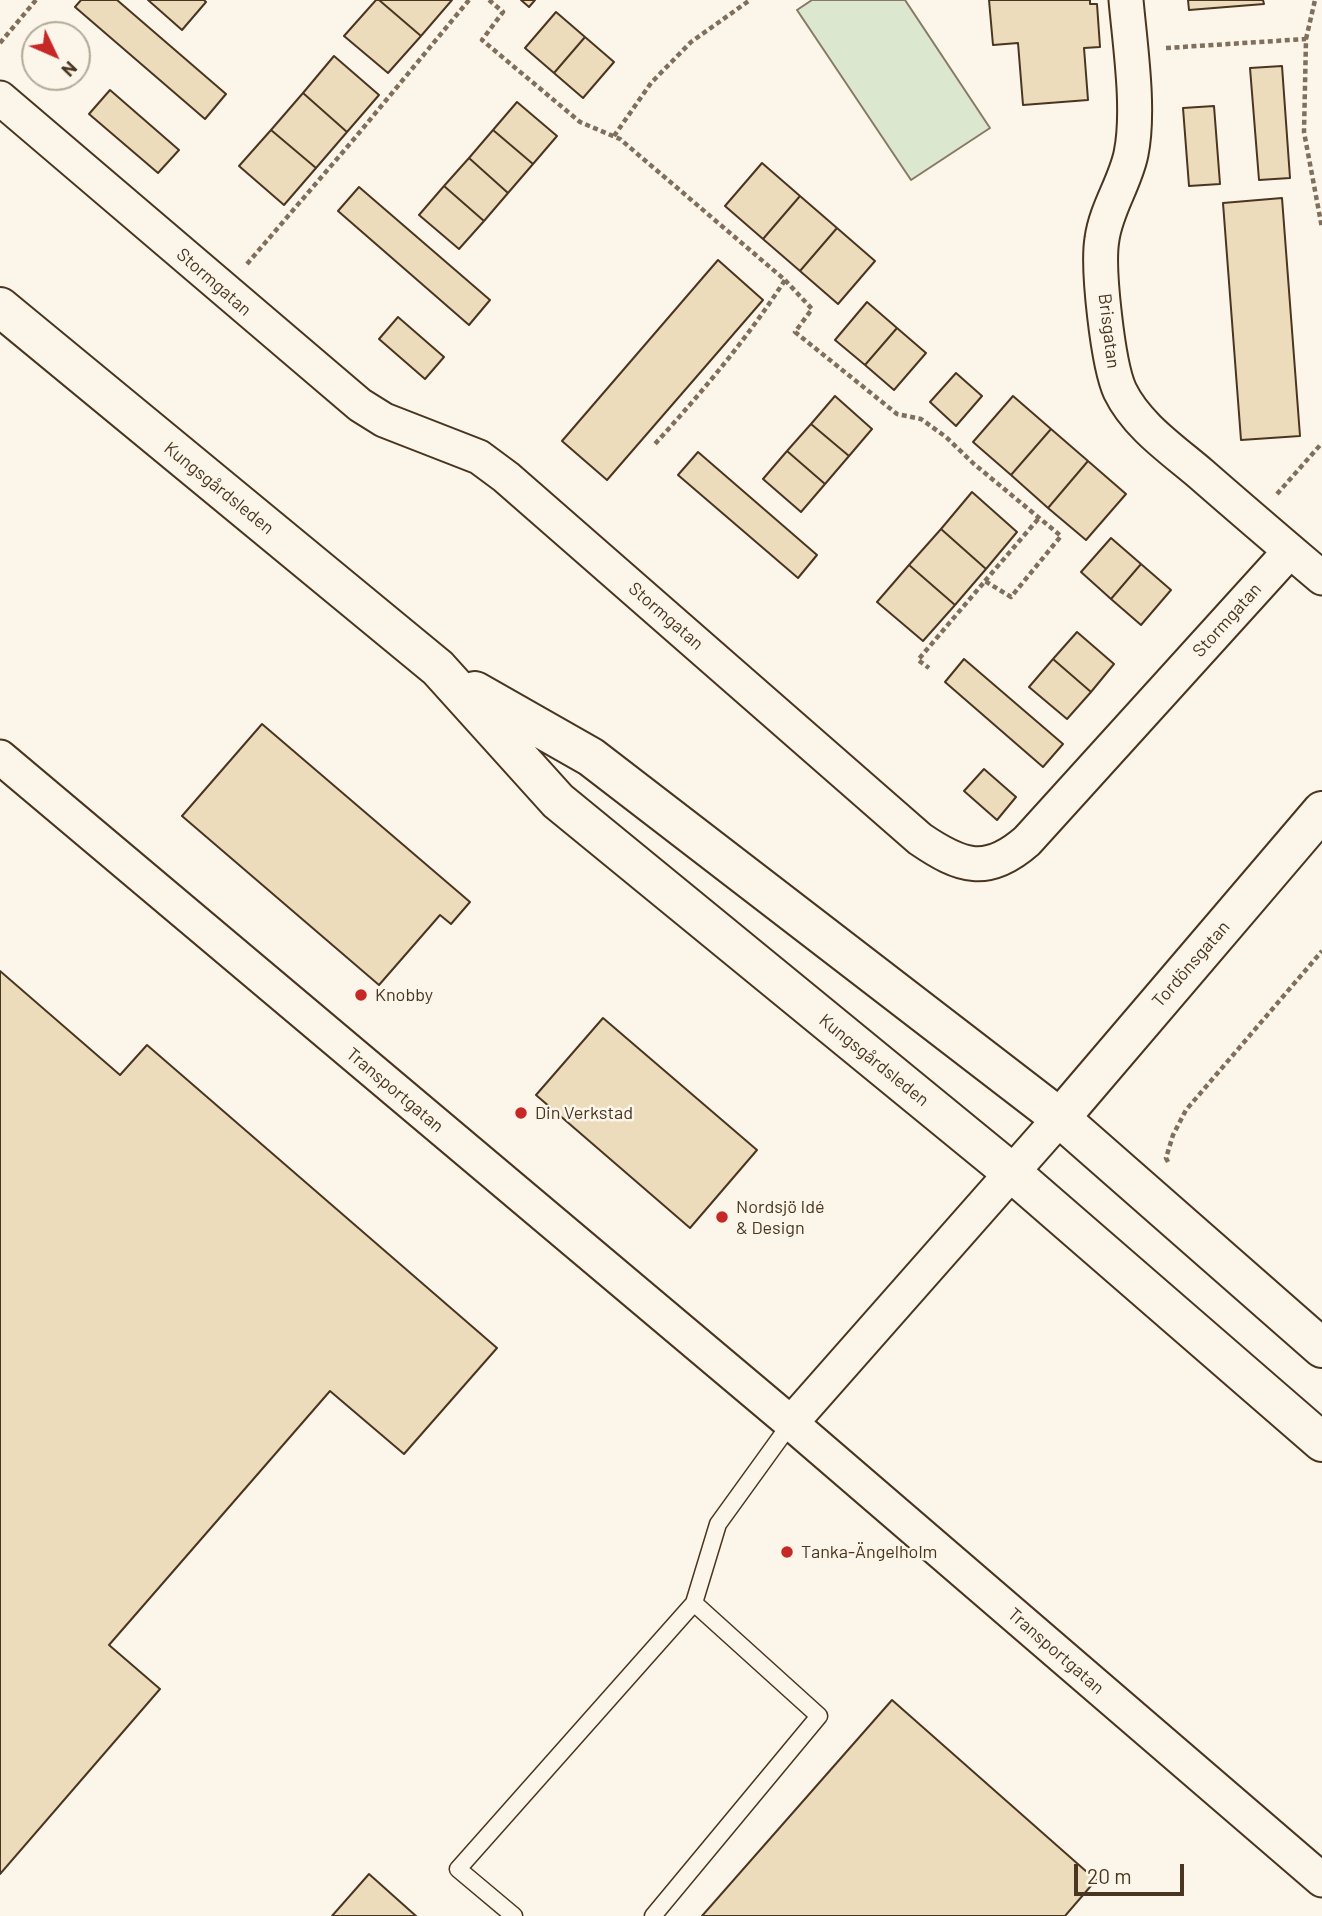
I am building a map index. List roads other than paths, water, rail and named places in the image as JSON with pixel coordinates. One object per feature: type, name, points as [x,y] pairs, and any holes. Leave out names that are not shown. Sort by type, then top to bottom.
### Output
[{"type":"main road","name":"Kungsgårdsleden","points":[[0,307],[438,668],[558,801],[1011,1172],[1322,1442]]},
{"type":"main road","name":"Kungsgårdsleden","points":[[438,668],[591,757],[1059,1118],[1322,1348]]},
{"type":"main road","name":"Tordönsgatan","points":[[1059,1118],[1322,811]]},
{"type":"street","name":"Brisgatan","points":[[1126,0],[1133,79],[1134,131],[1128,166],[1102,236],[1100,258],[1115,379],[1121,393],[1141,420],[1322,578]]},
{"type":"street","name":"Stormgatan","points":[[0,98],[360,405],[414,434],[479,457],[506,477],[920,839],[948,857],[963,862],[990,863],[1004,859],[1027,841],[1290,551]]},
{"type":"street","name":"Transportgatan","points":[[0,757],[791,1423],[1322,1880]]},
{"type":"street","points":[[791,1423],[1059,1118]]},
{"type":"lane","points":[[514,1916],[458,1868],[694,1603],[718,1524],[791,1423]]},
{"type":"lane","points":[[653,1916],[819,1716],[694,1603]]},
{"type":"place","name":"Knobby","points":[[361,995]]},
{"type":"place","name":"Din Verkstad","points":[[521,1113]]},
{"type":"place","name":"Nordsjö Idé & Design","points":[[722,1217]]},
{"type":"place","name":"Tanka-Ängelholm","points":[[787,1552]]}]
